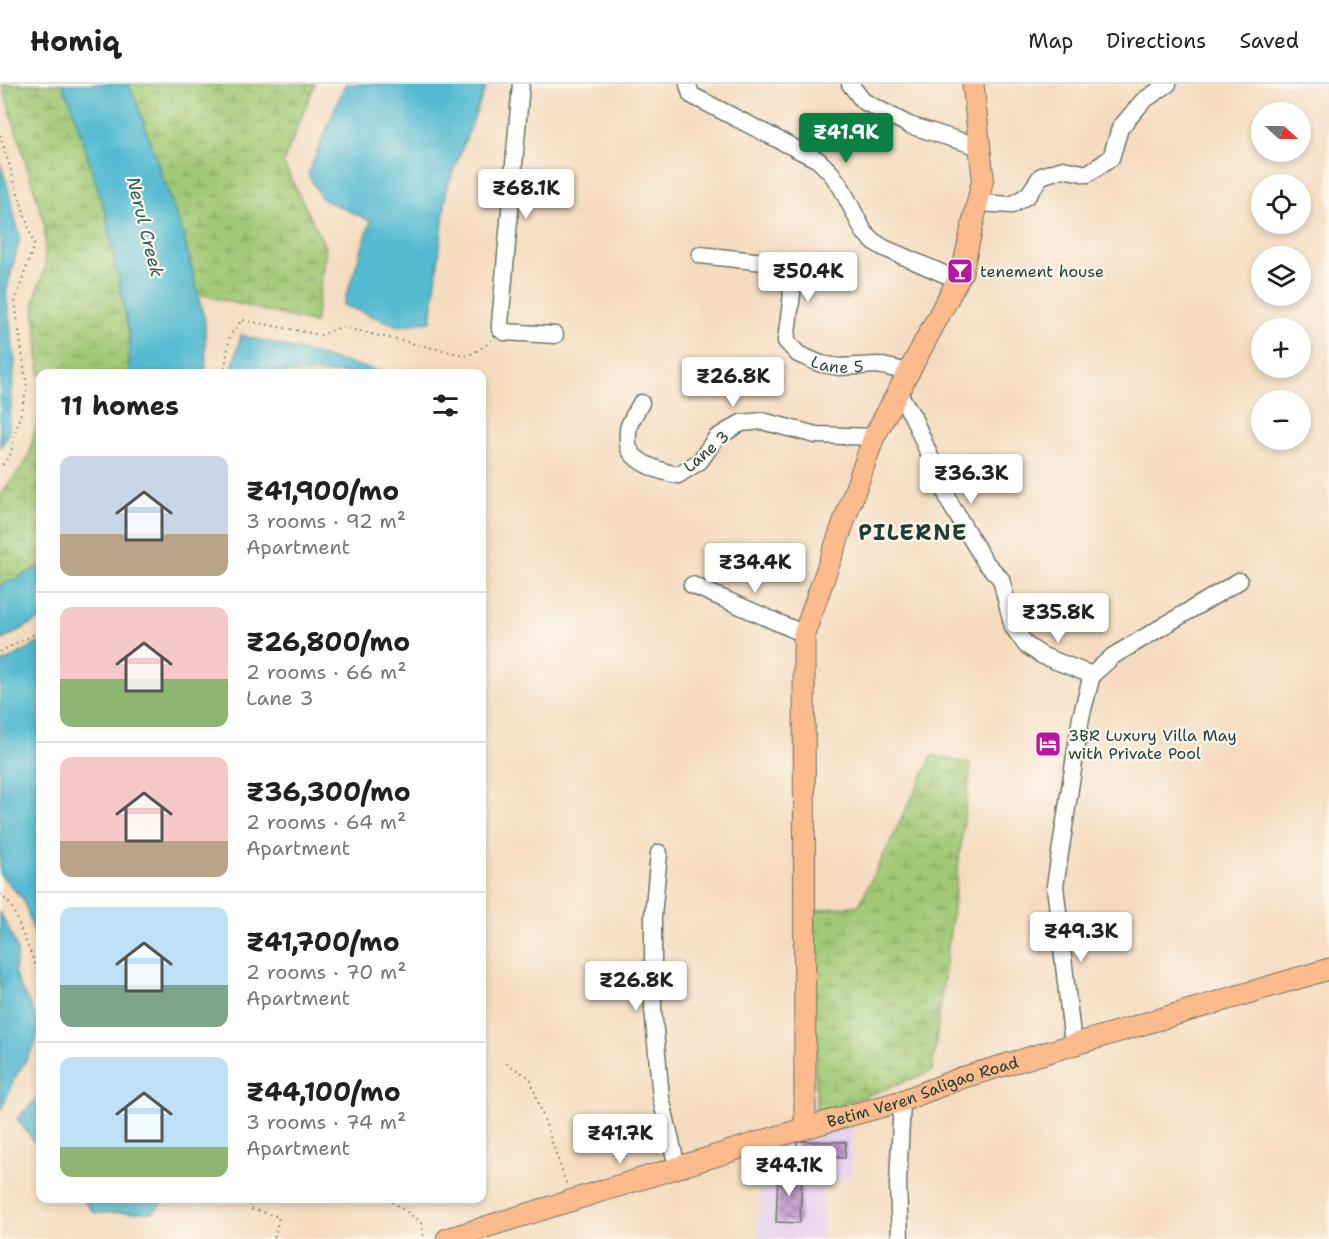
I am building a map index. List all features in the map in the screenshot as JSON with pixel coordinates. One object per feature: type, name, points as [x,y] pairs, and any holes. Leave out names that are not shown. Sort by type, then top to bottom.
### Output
[{"type":"main road","points":[[805,1128],[804,634],[874,437],[962,272],[983,178],[973,84]]},
{"type":"main road","name":"Betim Veren Saligao Road","points":[[447,1239],[805,1128],[902,1101],[961,1078],[1329,969]]},
{"type":"street","points":[[521,84],[500,329],[504,332],[555,335]]},
{"type":"street","points":[[688,84],[691,95],[818,160],[841,187],[864,232],[873,241],[958,280]]},
{"type":"street","points":[[850,84],[863,101],[909,125],[980,147]]},
{"type":"street","points":[[978,203],[1012,205],[1028,195],[1041,176],[1063,169],[1088,174],[1112,158],[1120,128],[1143,101],[1168,84]]},
{"type":"street","name":"Lane 5","points":[[700,255],[764,262],[786,272],[792,294],[786,341],[798,354],[821,364],[839,367],[878,365],[909,372]]},
{"type":"street","points":[[898,393],[914,417],[951,505],[985,562],[1001,579],[1013,627],[1026,645],[1043,656],[1092,675]]},
{"type":"street","name":"Lane 3","points":[[641,403],[628,427],[628,448],[647,465],[678,475],[700,461],[716,438],[741,423],[762,422],[816,435],[874,437]]},
{"type":"street","points":[[1073,1044],[1055,886],[1081,717],[1092,675],[1113,656],[1239,582]]},
{"type":"street","points":[[692,585],[804,634]]},
{"type":"street","points":[[659,853],[653,916],[653,1009],[662,1098],[677,1167]]},
{"type":"street","points":[[900,1239],[898,1183],[902,1101]]},
{"type":"path","points":[[0,135],[34,244],[15,302],[27,388],[10,456],[0,468]]},
{"type":"path","points":[[225,369],[230,335],[242,320],[321,335],[341,327],[468,356],[486,345],[500,329]]},
{"type":"path","points":[[0,652],[36,633]]},
{"type":"path","points":[[0,894],[11,905],[36,966]]},
{"type":"path","points":[[506,1063],[530,1078],[572,1200]]},
{"type":"path","points":[[249,1203],[251,1209],[279,1216],[274,1239]]},
{"type":"path","points":[[394,1203],[421,1222],[424,1239]]},
{"type":"shaded area","points":[[853,1126],[850,1180],[824,1183],[822,1239],[759,1239],[760,1150]]},
{"type":"green space","points":[[2,84],[62,84],[71,103],[107,218],[129,334],[129,369],[39,369],[34,301],[45,268],[45,226]]},
{"type":"green space","points":[[128,84],[315,84],[283,163],[326,248],[315,323],[198,294],[184,238]]},
{"type":"green space","points":[[36,427],[36,568],[0,585],[0,495],[27,461]]},
{"type":"green space","points":[[933,755],[971,765],[932,1071],[816,1115],[813,911],[859,905]]},
{"type":"water","name":"Nerul Creek","points":[[62,84],[128,84],[184,238],[205,322],[206,369],[129,369],[129,334],[107,218],[71,103]]},
{"type":"water","points":[[345,84],[487,84],[447,188],[431,321],[399,326],[343,305],[371,221],[322,199],[308,174]]},
{"type":"water","points":[[0,162],[20,237],[6,293],[15,362],[8,436],[0,447]]},
{"type":"water","points":[[241,335],[370,369],[232,369]]},
{"type":"water","points":[[36,568],[36,621],[0,641],[0,585]]},
{"type":"water","points":[[36,644],[36,938],[23,899],[0,874],[0,664]]},
{"type":"water","points":[[0,912],[17,951],[16,977],[36,1018],[36,1042],[17,1074],[0,1111]]},
{"type":"water","points":[[36,1100],[36,1143],[17,1119]]},
{"type":"water","points":[[85,1203],[163,1203],[153,1212],[94,1213]]},
{"type":"building","points":[[797,1141],[846,1142],[845,1158],[796,1156]]},
{"type":"building","points":[[778,1171],[802,1172],[800,1223],[776,1222]]},
{"type":"place","name":"tenement house","points":[[960,271]]},
{"type":"place","name":"3BR Luxury Villa May with Private Pool","points":[[1048,744]]},
{"type":"district","name":"PILERNE","points":[[913,532]]}]
